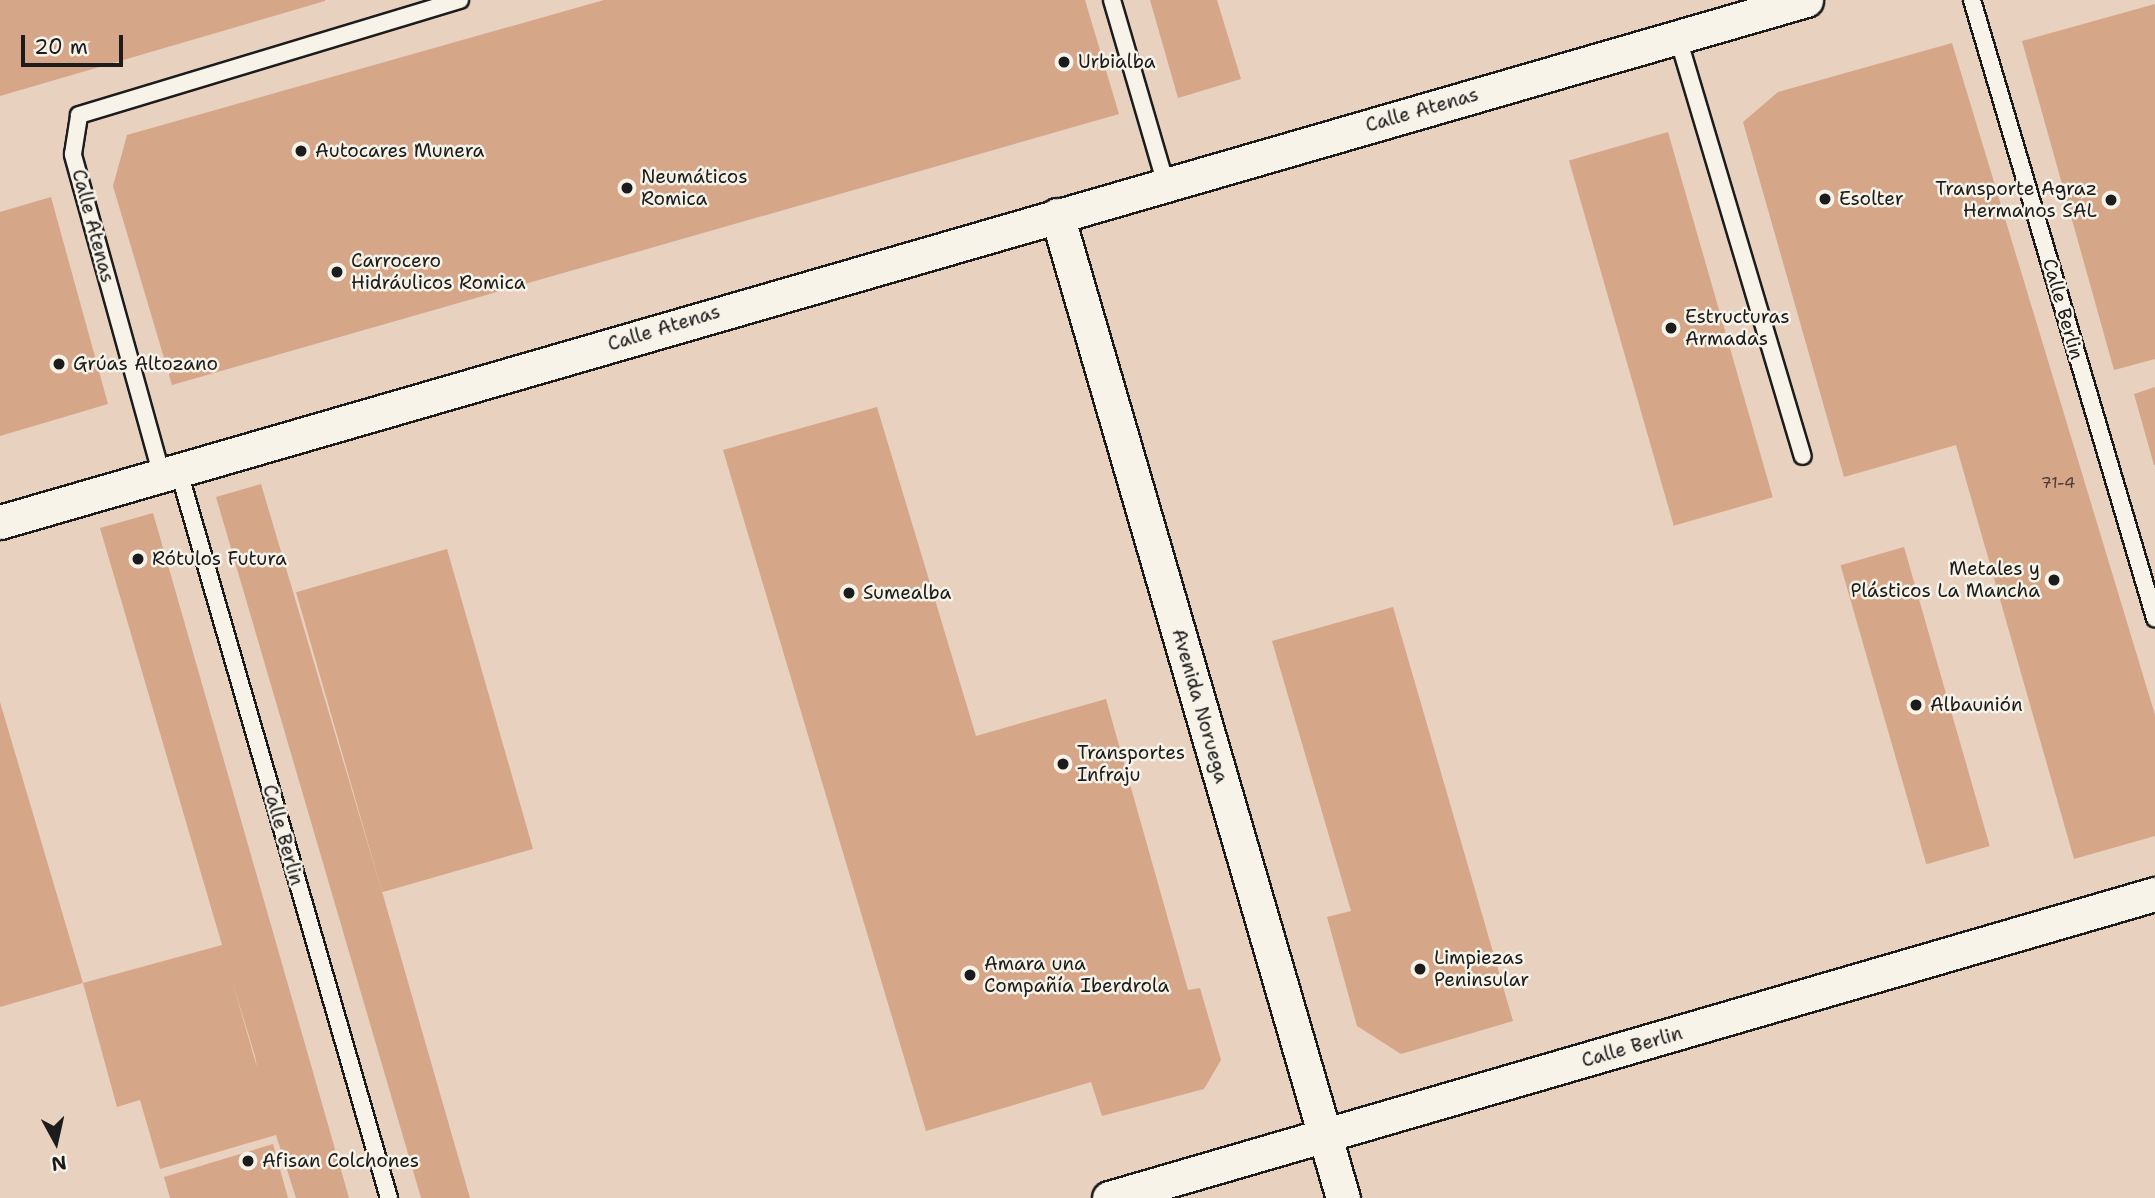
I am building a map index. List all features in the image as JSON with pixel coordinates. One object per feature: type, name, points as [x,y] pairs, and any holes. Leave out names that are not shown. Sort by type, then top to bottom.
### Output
[{"type":"street","name":"Calle Atenas","points":[[0,522],[1166,181],[1806,0]]},
{"type":"street","name":"Avenida Noruega","points":[[1057,215],[1343,1198]]},
{"type":"street","name":"Calle Berlin","points":[[1109,1198],[2155,894]]},
{"type":"lane","name":"Calle Atenas","points":[[171,474],[73,154],[79,114],[460,0]]},
{"type":"lane","points":[[1112,0],[1166,181]]},
{"type":"lane","name":"Calle Berlin","points":[[1972,0],[2155,618]]},
{"type":"lane","points":[[1678,38],[1803,456]]},
{"type":"lane","name":"Calle Berlin","points":[[171,474],[389,1198]]},
{"type":"shaded area","points":[[0,0],[2155,0],[2155,1198],[0,1198]]},
{"type":"building","points":[[0,0],[325,0],[325,1],[0,96]]},
{"type":"building","points":[[604,0],[1085,0],[1119,114],[172,385],[113,186],[127,135]]},
{"type":"building","points":[[1150,0],[1217,0],[1241,79],[1178,98]]},
{"type":"building","name":"Transporte Agraz Hermanos SAL","points":[[2155,4],[2155,359],[2114,370],[2022,41]]},
{"type":"building","points":[[1952,43],[2155,715],[2155,836],[2074,859],[1956,445],[1844,477],[1743,122],[1778,92]]},
{"type":"building","name":"Estructuras Armadas","points":[[1668,132],[1773,497],[1674,526],[1569,160]]},
{"type":"building","points":[[51,197],[108,404],[0,436],[0,212]]},
{"type":"building","points":[[2155,387],[2155,465],[2154,465],[2134,394]]},
{"type":"building","points":[[877,407],[976,736],[1106,699],[1188,990],[1200,988],[1221,1060],[1204,1089],[1102,1116],[1091,1082],[926,1131],[723,450]]},
{"type":"building","points":[[261,484],[470,1198],[421,1198],[216,497]]},
{"type":"building","points":[[153,513],[349,1198],[296,1198],[276,1135],[160,1169],[140,1100],[117,1107],[83,983],[222,945],[100,528]],"holes":[[[232,981],[255,1056],[257,1067]]]},
{"type":"building","name":"Albaunión","points":[[1904,547],[1990,846],[1926,864],[1841,565]]},
{"type":"building","points":[[447,549],[533,849],[382,892],[296,592]]},
{"type":"building","points":[[1393,607],[1513,1021],[1401,1054],[1357,1026],[1327,917],[1351,911],[1272,641]]},
{"type":"building","points":[[0,702],[83,983],[0,1007]]},
{"type":"building","name":"Afisan Colchones","points":[[273,1144],[288,1198],[170,1198],[164,1177]]},
{"type":"place","name":"Urbialba","points":[[1064,62]]},
{"type":"place","name":"Autocares Munera","points":[[301,151]]},
{"type":"place","name":"Neumáticos Romica","points":[[627,188]]},
{"type":"place","name":"Esolter","points":[[1825,199]]},
{"type":"place","name":"Transporte Agraz Hermanos SAL","points":[[2111,200]]},
{"type":"place","name":"Carrocero Hidráulicos Romica","points":[[337,272]]},
{"type":"place","name":"Estructuras Armadas","points":[[1671,328]]},
{"type":"place","name":"Grúas Altozano","points":[[59,364]]},
{"type":"place","name":"Rótulos Futura","points":[[138,559]]},
{"type":"place","name":"Metales y Plásticos La Mancha","points":[[2054,580]]},
{"type":"place","name":"Sumealba","points":[[849,593]]},
{"type":"place","name":"Albaunión","points":[[1916,705]]},
{"type":"place","name":"Transportes Infraju","points":[[1063,764]]},
{"type":"place","name":"Limpiezas Peninsular","points":[[1420,969]]},
{"type":"place","name":"Amara una Compañía Iberdrola","points":[[970,975]]},
{"type":"place","name":"Afisan Colchones","points":[[248,1161]]}]
